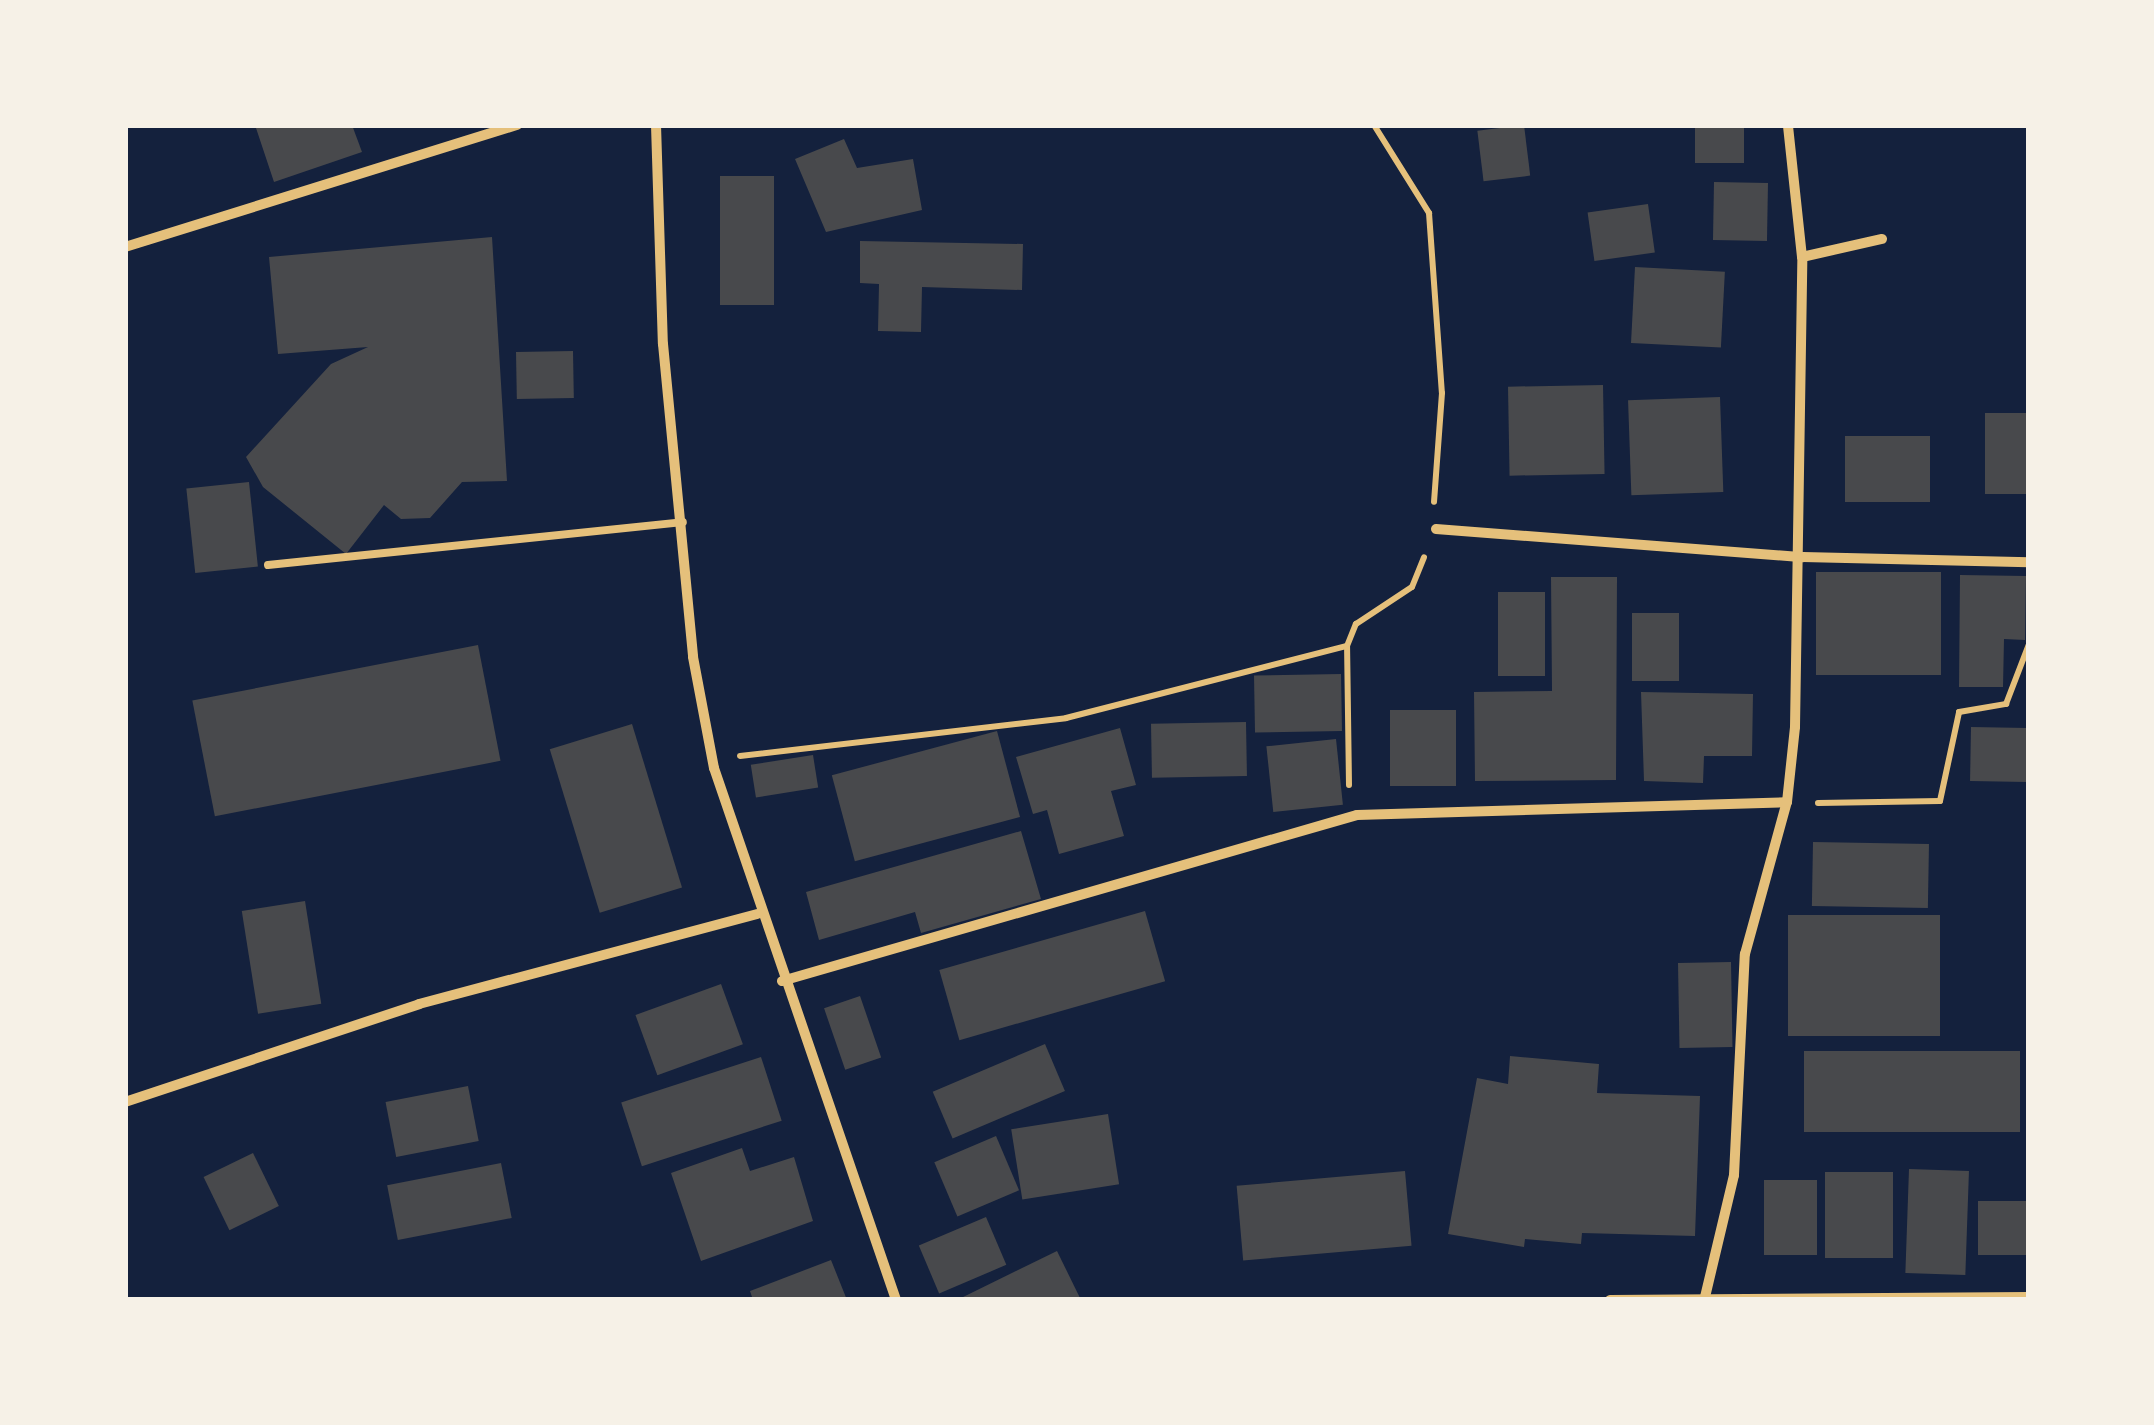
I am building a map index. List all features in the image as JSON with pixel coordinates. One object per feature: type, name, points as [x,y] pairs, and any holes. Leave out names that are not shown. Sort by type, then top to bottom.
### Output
[{"type":"street","points":[[125,247],[517,125]]},
{"type":"street","points":[[656,125],[663,344],[714,768],[757,914],[896,1300]]},
{"type":"street","points":[[1706,1297],[1734,1176],[1745,954],[1787,802],[1803,557],[1802,258],[1788,125]]},
{"type":"street","points":[[1802,258],[1882,239]]},
{"type":"street","points":[[1436,529],[1803,557],[2029,562]]},
{"type":"street","points":[[782,982],[1357,815],[1787,802]]},
{"type":"street","points":[[125,1102],[418,1004],[757,914]]},
{"type":"street","points":[[1610,1300],[2029,1298]]},
{"type":"lane","points":[[268,565],[683,522]]},
{"type":"path","points":[[1357,815],[1347,646],[1356,624],[1412,587],[1436,529],[1442,393],[1429,213],[1374,125]]},
{"type":"path","points":[[1787,802],[1940,802],[1959,712],[2006,704],[2029,644]]},
{"type":"path","points":[[714,768],[847,738],[1066,718],[1347,646]]},
{"type":"building","points":[[255,125],[352,125],[362,152],[274,182]]},
{"type":"building","points":[[1524,125],[1530,176],[1484,181],[1477,131]]},
{"type":"building","points":[[1695,125],[1744,125],[1744,163],[1695,163]]},
{"type":"building","points":[[844,139],[857,168],[913,159],[922,210],[826,232],[795,159]]},
{"type":"building","points":[[720,176],[774,176],[774,305],[720,305]]},
{"type":"building","points":[[1714,182],[1768,183],[1767,241],[1713,240]]},
{"type":"building","points":[[1648,204],[1655,253],[1594,261],[1588,212]]},
{"type":"building","points":[[492,237],[507,481],[462,482],[430,518],[401,519],[384,505],[346,554],[263,487],[246,457],[331,364],[368,347],[278,354],[269,257]]},
{"type":"building","points":[[860,241],[1023,244],[1022,290],[922,287],[921,332],[878,331],[879,284],[860,283]]},
{"type":"building","points":[[1635,267],[1725,272],[1721,348],[1631,343]]},
{"type":"building","points":[[573,351],[574,398],[517,399],[516,352]]},
{"type":"building","points":[[1603,385],[1605,474],[1510,476],[1508,387]]},
{"type":"building","points":[[1720,397],[1723,492],[1631,495],[1628,400]]},
{"type":"building","points":[[1985,413],[2029,413],[2029,494],[1985,494]]},
{"type":"building","points":[[1845,436],[1930,436],[1930,502],[1845,502]]},
{"type":"building","points":[[249,482],[258,567],[195,573],[186,489]]},
{"type":"building","points":[[1816,572],[1941,572],[1941,675],[1816,675]]},
{"type":"building","points":[[1960,575],[2026,576],[2025,640],[2004,639],[2003,687],[1959,687]]},
{"type":"building","points":[[1551,577],[1617,577],[1616,780],[1475,781],[1474,692],[1552,691]]},
{"type":"building","points":[[1498,592],[1545,592],[1545,676],[1498,676]]},
{"type":"building","points":[[1632,613],[1679,613],[1679,681],[1632,681]]},
{"type":"building","points":[[478,645],[501,761],[215,816],[192,701]]},
{"type":"building","points":[[1341,674],[1342,731],[1255,733],[1254,676]]},
{"type":"building","points":[[1641,692],[1753,694],[1752,756],[1704,756],[1703,783],[1644,781]]},
{"type":"building","points":[[1390,710],[1456,710],[1456,786],[1390,786]]},
{"type":"building","points":[[1246,722],[1247,776],[1152,778],[1151,724]]},
{"type":"building","points":[[632,724],[682,888],[600,913],[550,749]]},
{"type":"building","points":[[1971,727],[2028,728],[2027,782],[1970,781]]},
{"type":"building","points":[[1120,728],[1136,785],[1111,791],[1124,836],[1059,854],[1047,810],[1033,814],[1016,757]]},
{"type":"building","points":[[997,731],[1020,817],[855,861],[832,775]]},
{"type":"building","points":[[1336,739],[1343,805],[1273,812],[1266,746]]},
{"type":"building","points":[[813,755],[818,788],[756,797],[751,765]]},
{"type":"building","points":[[1021,831],[1041,899],[921,933],[915,912],[819,940],[806,892]]},
{"type":"building","points":[[1813,842],[1929,844],[1928,908],[1812,906]]},
{"type":"building","points":[[305,901],[321,1004],[258,1014],[242,911]]},
{"type":"building","points":[[1145,911],[1165,981],[959,1040],[939,970]]},
{"type":"building","points":[[1788,915],[1940,915],[1940,1036],[1788,1036]]},
{"type":"building","points":[[1731,962],[1732,1047],[1679,1048],[1678,963]]},
{"type":"building","points":[[721,984],[743,1044],[657,1075],[635,1015]]},
{"type":"building","points":[[860,996],[881,1057],[845,1070],[824,1008]]},
{"type":"building","points":[[1045,1044],[1065,1091],[953,1139],[933,1092]]},
{"type":"building","points":[[1804,1051],[2020,1051],[2020,1132],[1804,1132]]},
{"type":"building","points":[[1510,1056],[1599,1064],[1597,1093],[1700,1096],[1695,1236],[1582,1233],[1581,1244],[1525,1239],[1524,1247],[1448,1234],[1477,1078],[1508,1084]]},
{"type":"building","points":[[761,1057],[782,1121],[642,1166],[621,1102]]},
{"type":"building","points":[[468,1086],[479,1141],[396,1157],[386,1102]]},
{"type":"building","points":[[1108,1114],[1119,1184],[1022,1199],[1011,1129]]},
{"type":"building","points":[[996,1136],[1019,1190],[957,1216],[934,1162]]},
{"type":"building","points":[[742,1148],[750,1171],[794,1157],[813,1221],[701,1261],[671,1173]]},
{"type":"building","points":[[253,1153],[279,1206],[229,1230],[204,1177]]},
{"type":"building","points":[[501,1163],[512,1218],[398,1240],[387,1185]]},
{"type":"building","points":[[1909,1169],[1969,1171],[1965,1275],[1905,1273]]},
{"type":"building","points":[[1405,1171],[1412,1246],[1243,1260],[1237,1186]]},
{"type":"building","points":[[1825,1172],[1893,1172],[1893,1258],[1825,1258]]},
{"type":"building","points":[[1764,1180],[1817,1180],[1817,1255],[1764,1255]]},
{"type":"building","points":[[1978,1201],[2029,1201],[2029,1255],[1978,1255]]},
{"type":"building","points":[[986,1217],[1006,1265],[939,1293],[919,1246]]},
{"type":"building","points":[[1057,1251],[1081,1300],[957,1300]]},
{"type":"building","points":[[831,1260],[847,1300],[753,1300],[750,1291]]}]
